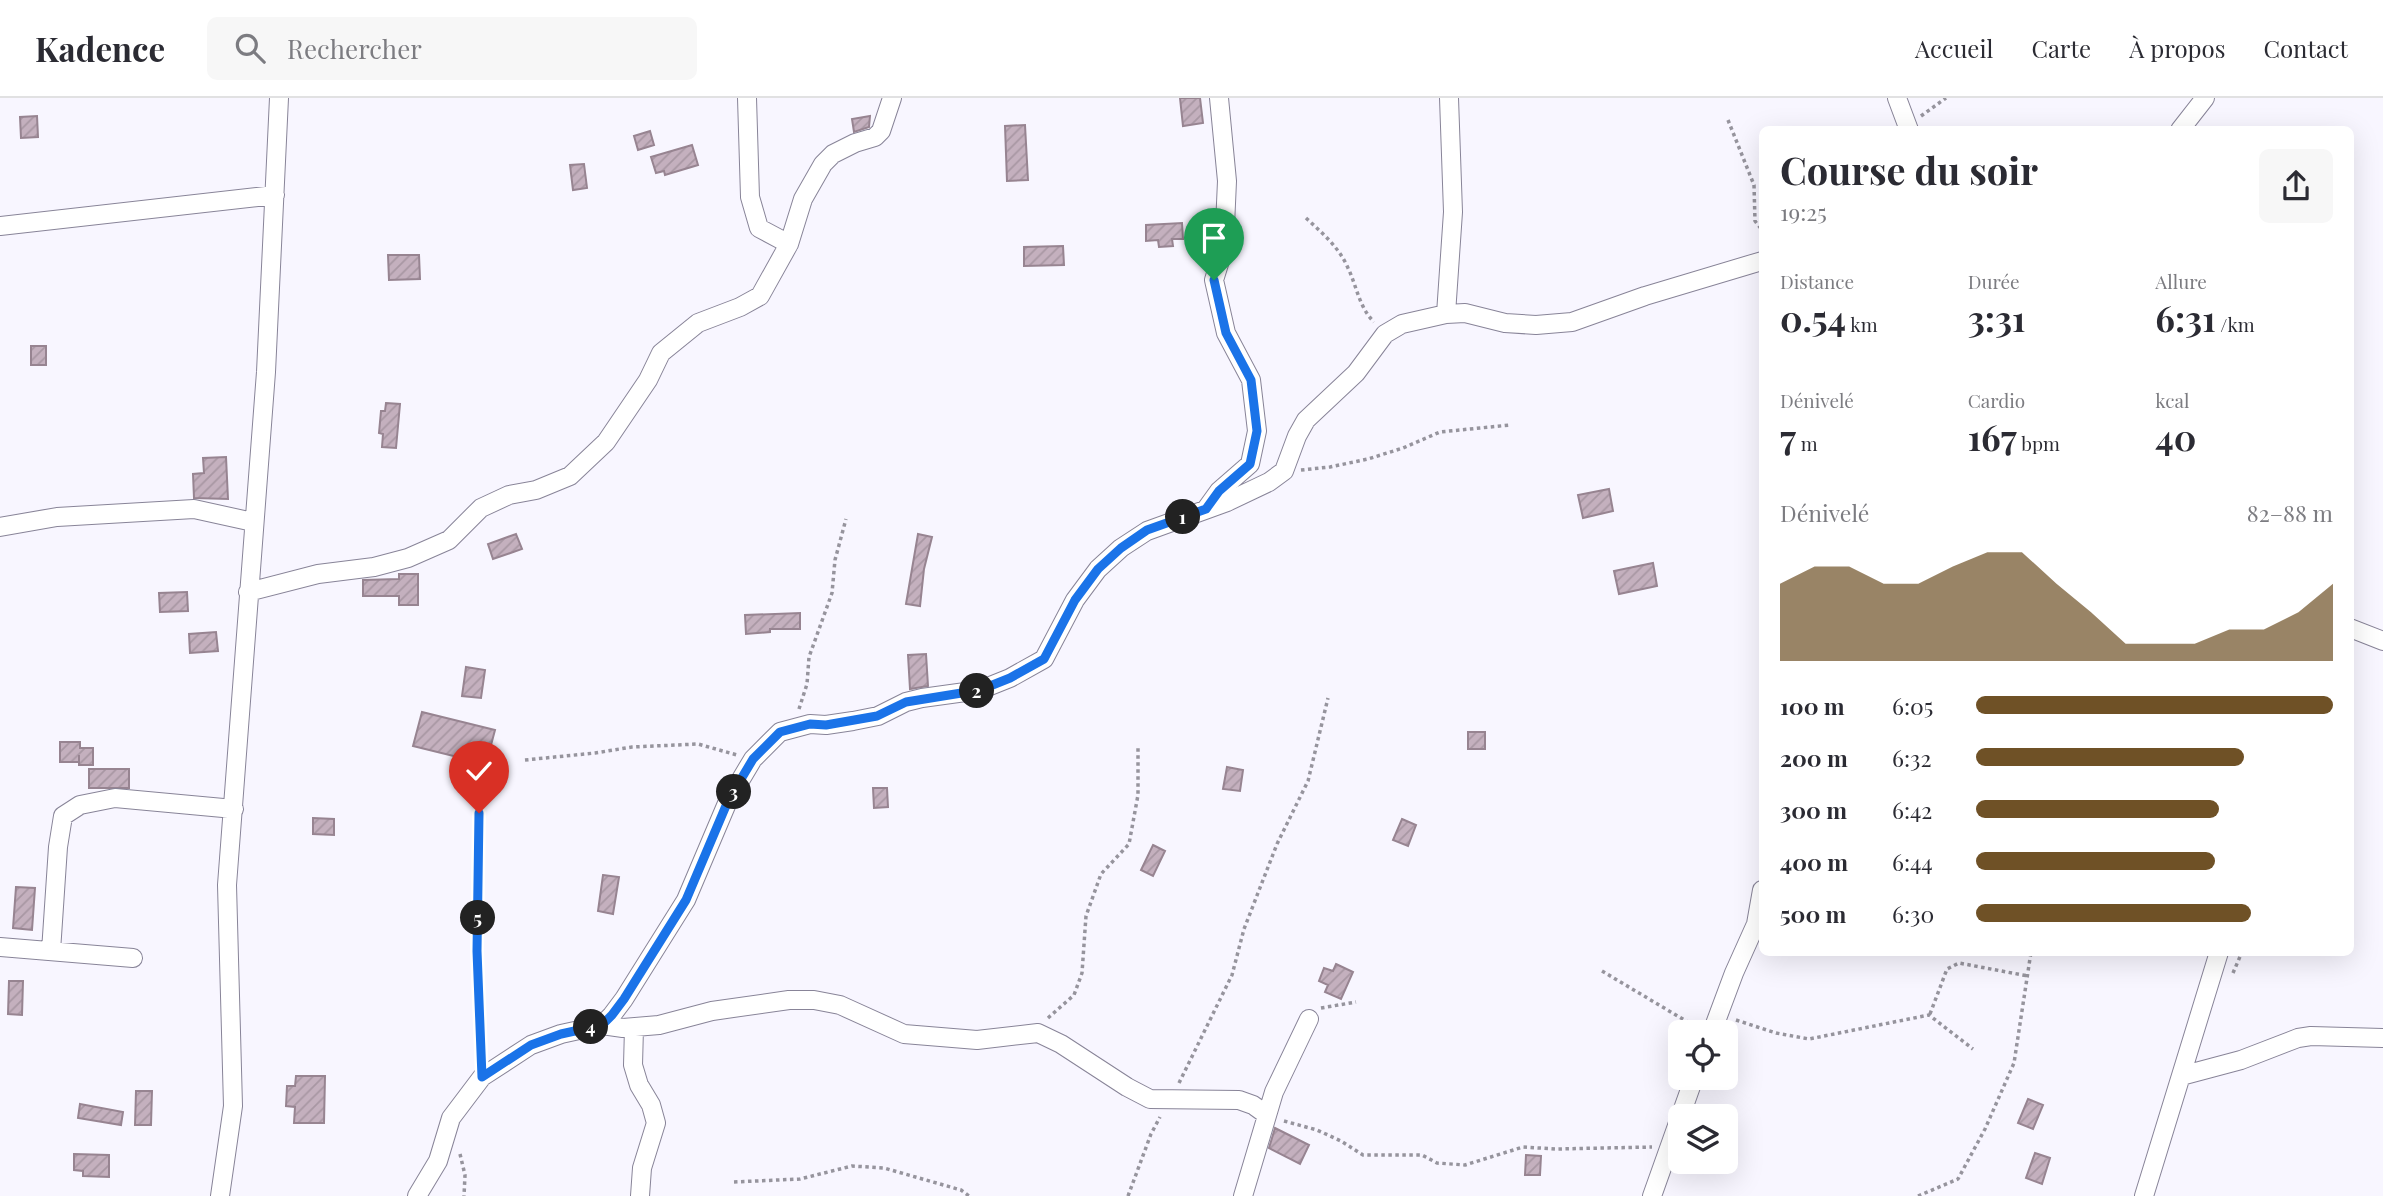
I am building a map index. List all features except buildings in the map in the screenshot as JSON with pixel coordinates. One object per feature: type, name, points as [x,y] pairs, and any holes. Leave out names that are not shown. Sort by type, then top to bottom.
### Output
[{"type":"street","points":[[220,1196],[233,1106],[228,885],[267,359],[279,98]]},
{"type":"street","points":[[747,98],[750,197],[759,228],[789,244]]},
{"type":"street","points":[[248,593],[318,574],[374,567],[408,558],[449,540],[481,509],[509,495],[554,484],[570,476],[606,442],[648,380],[661,353],[698,323],[760,296],[789,244],[803,200],[823,164],[833,154],[855,143],[875,138],[881,131],[892,98]]},
{"type":"street","points":[[1206,509],[1219,491],[1250,464],[1257,431],[1251,380],[1226,333],[1214,280],[1224,248],[1227,181],[1219,98]]},
{"type":"street","points":[[1446,314],[1453,212],[1449,98]]},
{"type":"street","points":[[1897,98],[1908,126]]},
{"type":"street","points":[[2183,126],[2205,98]]},
{"type":"street","points":[[0,226],[275,195]]},
{"type":"street","points":[[602,1025],[624,999],[686,900],[728,801],[753,759],[780,732],[793,727],[877,716],[906,702],[980,690],[1010,678],[1044,659],[1085,584],[1098,569],[1121,548],[1147,530],[1269,482],[1284,471],[1297,436],[1306,421],[1356,373],[1385,334],[1402,324],[1446,314],[1465,313],[1505,323],[1535,325],[1572,322],[1645,296],[1759,262]]},
{"type":"street","points":[[0,527],[57,517],[194,509],[253,522]]},
{"type":"street","points":[[2354,630],[2383,641]]},
{"type":"street","points":[[51,951],[58,847],[63,816],[80,805],[115,798],[234,809]]},
{"type":"street","points":[[1718,1020],[1734,973],[1756,924],[1759,907]]},
{"type":"street","points":[[0,947],[133,958]]},
{"type":"street","points":[[2144,1196],[2218,956]]},
{"type":"street","points":[[417,1196],[438,1161],[451,1118],[482,1077],[531,1045],[561,1034],[602,1025],[634,1028],[659,1025],[712,1011],[789,1000],[814,1000],[840,1005],[904,1034],[976,1040],[1038,1033],[1062,1044],[1150,1099],[1239,1100],[1253,1105],[1267,1115]]},
{"type":"street","points":[[1243,1196],[1274,1092],[1309,1019]]},
{"type":"street","points":[[634,1028],[633,1065],[656,1123],[642,1168],[640,1196]]},
{"type":"street","points":[[2181,1076],[2241,1060],[2298,1038],[2325,1035],[2383,1038]]},
{"type":"street","points":[[1652,1196],[1668,1147]]},
{"type":"path","points":[[1909,126],[1946,98]]},
{"type":"path","points":[[1728,120],[1754,185],[1755,222],[1759,227]]},
{"type":"path","points":[[1306,218],[1334,243],[1348,266],[1364,312],[1385,334]]},
{"type":"path","points":[[1284,471],[1331,467],[1368,459],[1404,448],[1440,432],[1510,425]]},
{"type":"path","points":[[793,727],[807,684],[809,657],[832,593],[835,560],[846,519]]},
{"type":"path","points":[[1128,1196],[1151,1134],[1232,975],[1244,929],[1277,845],[1308,781],[1328,698]]},
{"type":"path","points":[[525,760],[632,747],[698,744],[753,759]]},
{"type":"path","points":[[1038,1033],[1051,1014],[1074,995],[1082,973],[1086,916],[1101,874],[1129,845],[1138,795],[1138,745]]},
{"type":"path","points":[[479,813],[477,951],[482,1077]]},
{"type":"path","points":[[1918,1196],[1958,1179],[1985,1129],[2014,1063],[2030,956]]},
{"type":"path","points":[[1929,1015],[1948,969],[1959,963],[2028,976]]},
{"type":"path","points":[[1602,971],[1686,1020]]},
{"type":"path","points":[[1309,1019],[1314,1009],[1356,1002]]},
{"type":"path","points":[[1720,1015],[1776,1033],[1809,1039],[1929,1015],[1973,1049]]},
{"type":"path","points":[[1267,1115],[1317,1130],[1363,1155],[1422,1155],[1437,1163],[1465,1165],[1523,1147],[1668,1147]]},
{"type":"path","points":[[734,1182],[800,1179],[852,1166],[884,1168],[961,1190],[969,1196]]},
{"type":"route","points":[[479,813],[477,951],[482,1077],[507,1058],[531,1045],[561,1034],[602,1025],[612,1015],[686,900],[728,801],[753,759],[780,732],[810,724],[826,725],[877,716],[906,702],[980,690],[1010,678],[1044,659],[1075,600],[1098,569],[1121,548],[1147,530],[1206,509],[1219,491],[1250,464],[1257,431],[1251,380],[1226,333],[1214,280]]}]
